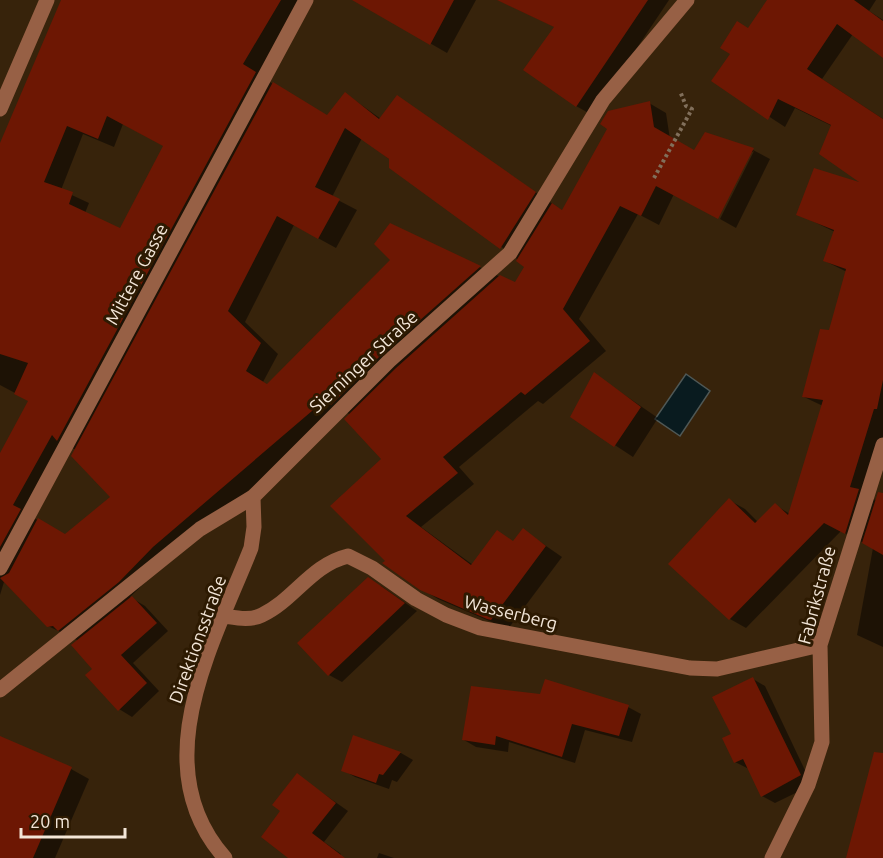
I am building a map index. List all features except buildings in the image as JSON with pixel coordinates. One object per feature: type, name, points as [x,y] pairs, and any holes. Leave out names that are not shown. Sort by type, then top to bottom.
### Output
[{"type":"street","points":[[0,109],[47,0]]},
{"type":"street","name":"Mittere Gasse","points":[[2,558],[306,0]]},
{"type":"street","name":"Sierninger Straße","points":[[0,690],[200,529],[253,497],[389,361],[510,253],[603,100],[687,0]]},
{"type":"street","name":"Fabrikstraße","points":[[772,858],[808,785],[822,742],[820,645],[883,445]]},
{"type":"street","name":"Direktionsstraße","points":[[225,858],[216,848],[198,815],[189,784],[186,750],[189,716],[198,680],[251,548],[254,527],[253,497]]},
{"type":"street","name":"Wasserberg","points":[[224,616],[245,619],[261,615],[315,571],[334,559],[348,556],[372,568],[416,599],[446,615],[480,628],[634,659],[690,668],[717,669],[820,645]]},
{"type":"path","points":[[654,178],[692,109],[686,106],[680,91]]},
{"type":"shaded area","points":[[686,374],[710,391],[680,436],[655,419]]}]
